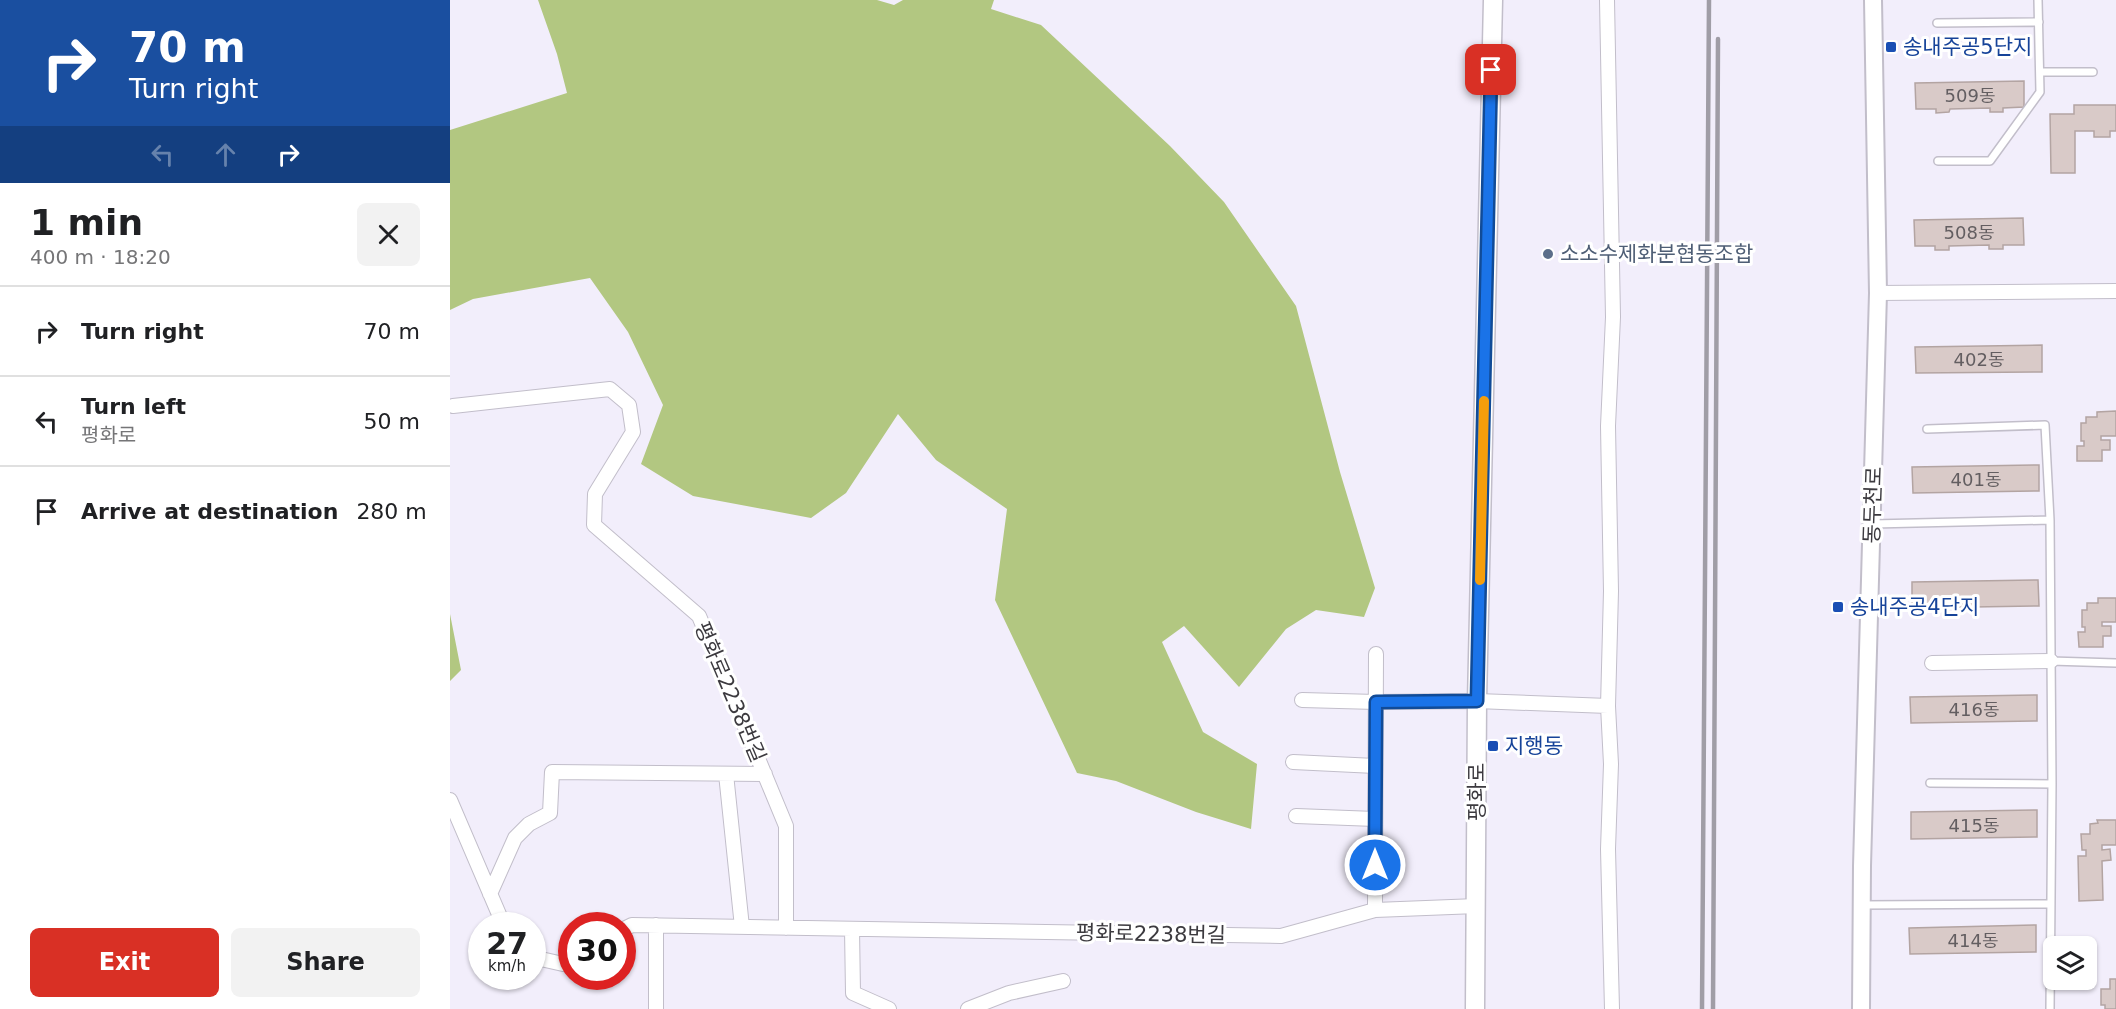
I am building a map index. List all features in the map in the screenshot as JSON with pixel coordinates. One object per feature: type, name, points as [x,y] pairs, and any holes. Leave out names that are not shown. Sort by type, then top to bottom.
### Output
[{"type":"main road","name":"평화로","points":[[1475,1009],[1477,701],[1493,0]]},
{"type":"street","points":[[1607,0],[1613,317],[1608,426],[1611,591],[1608,706],[1611,764],[1608,849],[1612,1009]]},
{"type":"street","name":"동두천로","points":[[1861,1009],[1878,293],[1873,0]]},
{"type":"street","points":[[1878,293],[2116,291]]},
{"type":"street","name":"평화로2238번길","points":[[453,406],[610,389],[629,405],[633,432],[595,494],[594,525],[699,616],[786,826],[786,928]]},
{"type":"street","points":[[1375,910],[1376,654]]},
{"type":"street","points":[[1932,663],[2051,661]]},
{"type":"street","points":[[1302,700],[1477,701],[1608,706]]},
{"type":"street","points":[[1293,762],[1375,766]]},
{"type":"street","points":[[490,894],[515,838],[529,824],[550,813],[552,772],[765,774]]},
{"type":"street","points":[[726,774],[742,927]]},
{"type":"street","points":[[450,800],[498,912]]},
{"type":"street","points":[[1296,816],[1376,819]]},
{"type":"street","name":"평화로2238번길","points":[[636,925],[1281,936],[1375,910],[1477,906]]},
{"type":"street","points":[[656,925],[656,1009]]},
{"type":"street","points":[[852,929],[853,993],[889,1009]]},
{"type":"street","points":[[968,1009],[1009,993],[1063,981]]},
{"type":"lane","points":[[1938,161],[1990,161],[2040,92],[2038,0]]},
{"type":"lane","points":[[1937,23],[2039,22]]},
{"type":"lane","points":[[2041,72],[2093,72]]},
{"type":"lane","points":[[1927,429],[2045,424],[2050,520],[2052,784],[2050,1009]]},
{"type":"lane","points":[[1873,524],[2050,520]]},
{"type":"lane","points":[[2051,661],[2116,663]]},
{"type":"lane","points":[[1930,783],[2052,784]]},
{"type":"lane","points":[[1862,905],[2051,904]]},
{"type":"green space","points":[[538,0],[877,0],[894,5],[903,0],[994,0],[991,9],[1041,25],[1170,146],[1224,202],[1296,306],[1340,472],[1375,588],[1364,617],[1316,610],[1286,629],[1239,687],[1184,626],[1162,642],[1203,732],[1257,764],[1251,829],[1196,812],[1116,781],[1077,773],[995,600],[1007,509],[936,460],[898,414],[846,493],[811,518],[693,496],[641,464],[663,405],[628,332],[590,278],[473,299],[450,310],[450,130],[567,93],[557,54]]},
{"type":"green space","points":[[450,614],[461,670],[450,681]]},
{"type":"building","points":[[2024,81],[2024,107],[2003,108],[2003,112],[1990,112],[1990,108],[1950,109],[1949,112],[1936,113],[1936,109],[1916,109],[1915,83]]},
{"type":"building","points":[[2074,105],[2116,105],[2116,131],[2110,131],[2110,137],[2094,137],[2094,131],[2075,131],[2075,173],[2051,173],[2050,114],[2074,114]]},
{"type":"building","points":[[2023,218],[2024,245],[2003,245],[2003,249],[1989,249],[1989,245],[1949,246],[1949,250],[1935,250],[1935,246],[1915,246],[1914,220]]},
{"type":"building","points":[[2042,345],[2042,372],[1916,373],[1915,347]]},
{"type":"building","points":[[2116,411],[2116,436],[2101,436],[2101,440],[2110,440],[2110,450],[2102,450],[2102,461],[2077,461],[2077,446],[2084,446],[2084,441],[2081,441],[2081,423],[2086,423],[2086,417],[2097,417],[2097,412]]},
{"type":"building","points":[[2039,465],[2039,491],[1913,493],[1912,467]]},
{"type":"building","points":[[2038,580],[2039,606],[1912,608],[1912,582]]},
{"type":"building","points":[[2098,598],[2116,598],[2116,622],[2102,622],[2102,626],[2111,626],[2111,636],[2103,636],[2103,647],[2079,647],[2078,632],[2085,632],[2085,627],[2082,627],[2082,610],[2087,610],[2087,603],[2098,603]]},
{"type":"building","points":[[2037,695],[2037,721],[1911,723],[1910,697]]},
{"type":"building","points":[[2037,810],[2037,837],[1911,839],[1911,812]]},
{"type":"building","points":[[2097,820],[2116,820],[2116,845],[2102,845],[2102,850],[2110,849],[2111,860],[2102,861],[2103,900],[2079,901],[2078,856],[2086,856],[2086,850],[2082,850],[2081,834],[2090,834],[2090,824],[2098,823]]},
{"type":"building","points":[[2036,925],[2036,952],[1910,954],[1909,928]]},
{"type":"building","points":[[2110,979],[2116,979],[2116,1009],[2105,1009],[2105,1005],[2101,1005],[2101,989],[2110,989]]},
{"type":"railway","points":[[1702,1009],[1709,0]]},
{"type":"railway","points":[[1713,1009],[1718,39]]},
{"type":"slow traffic","points":[[1480,580],[1484,401]]},
{"type":"place","name":"송내주공5단지","points":[[1891,47]]},
{"type":"place","name":"소소수제화분협동조합","points":[[1548,254]]},
{"type":"place","name":"송내주공4단지","points":[[1838,607]]},
{"type":"place","name":"지행동","points":[[1493,746]]},
{"type":"route","points":[[1375,865],[1376,702],[1477,701],[1491,70]]}]
